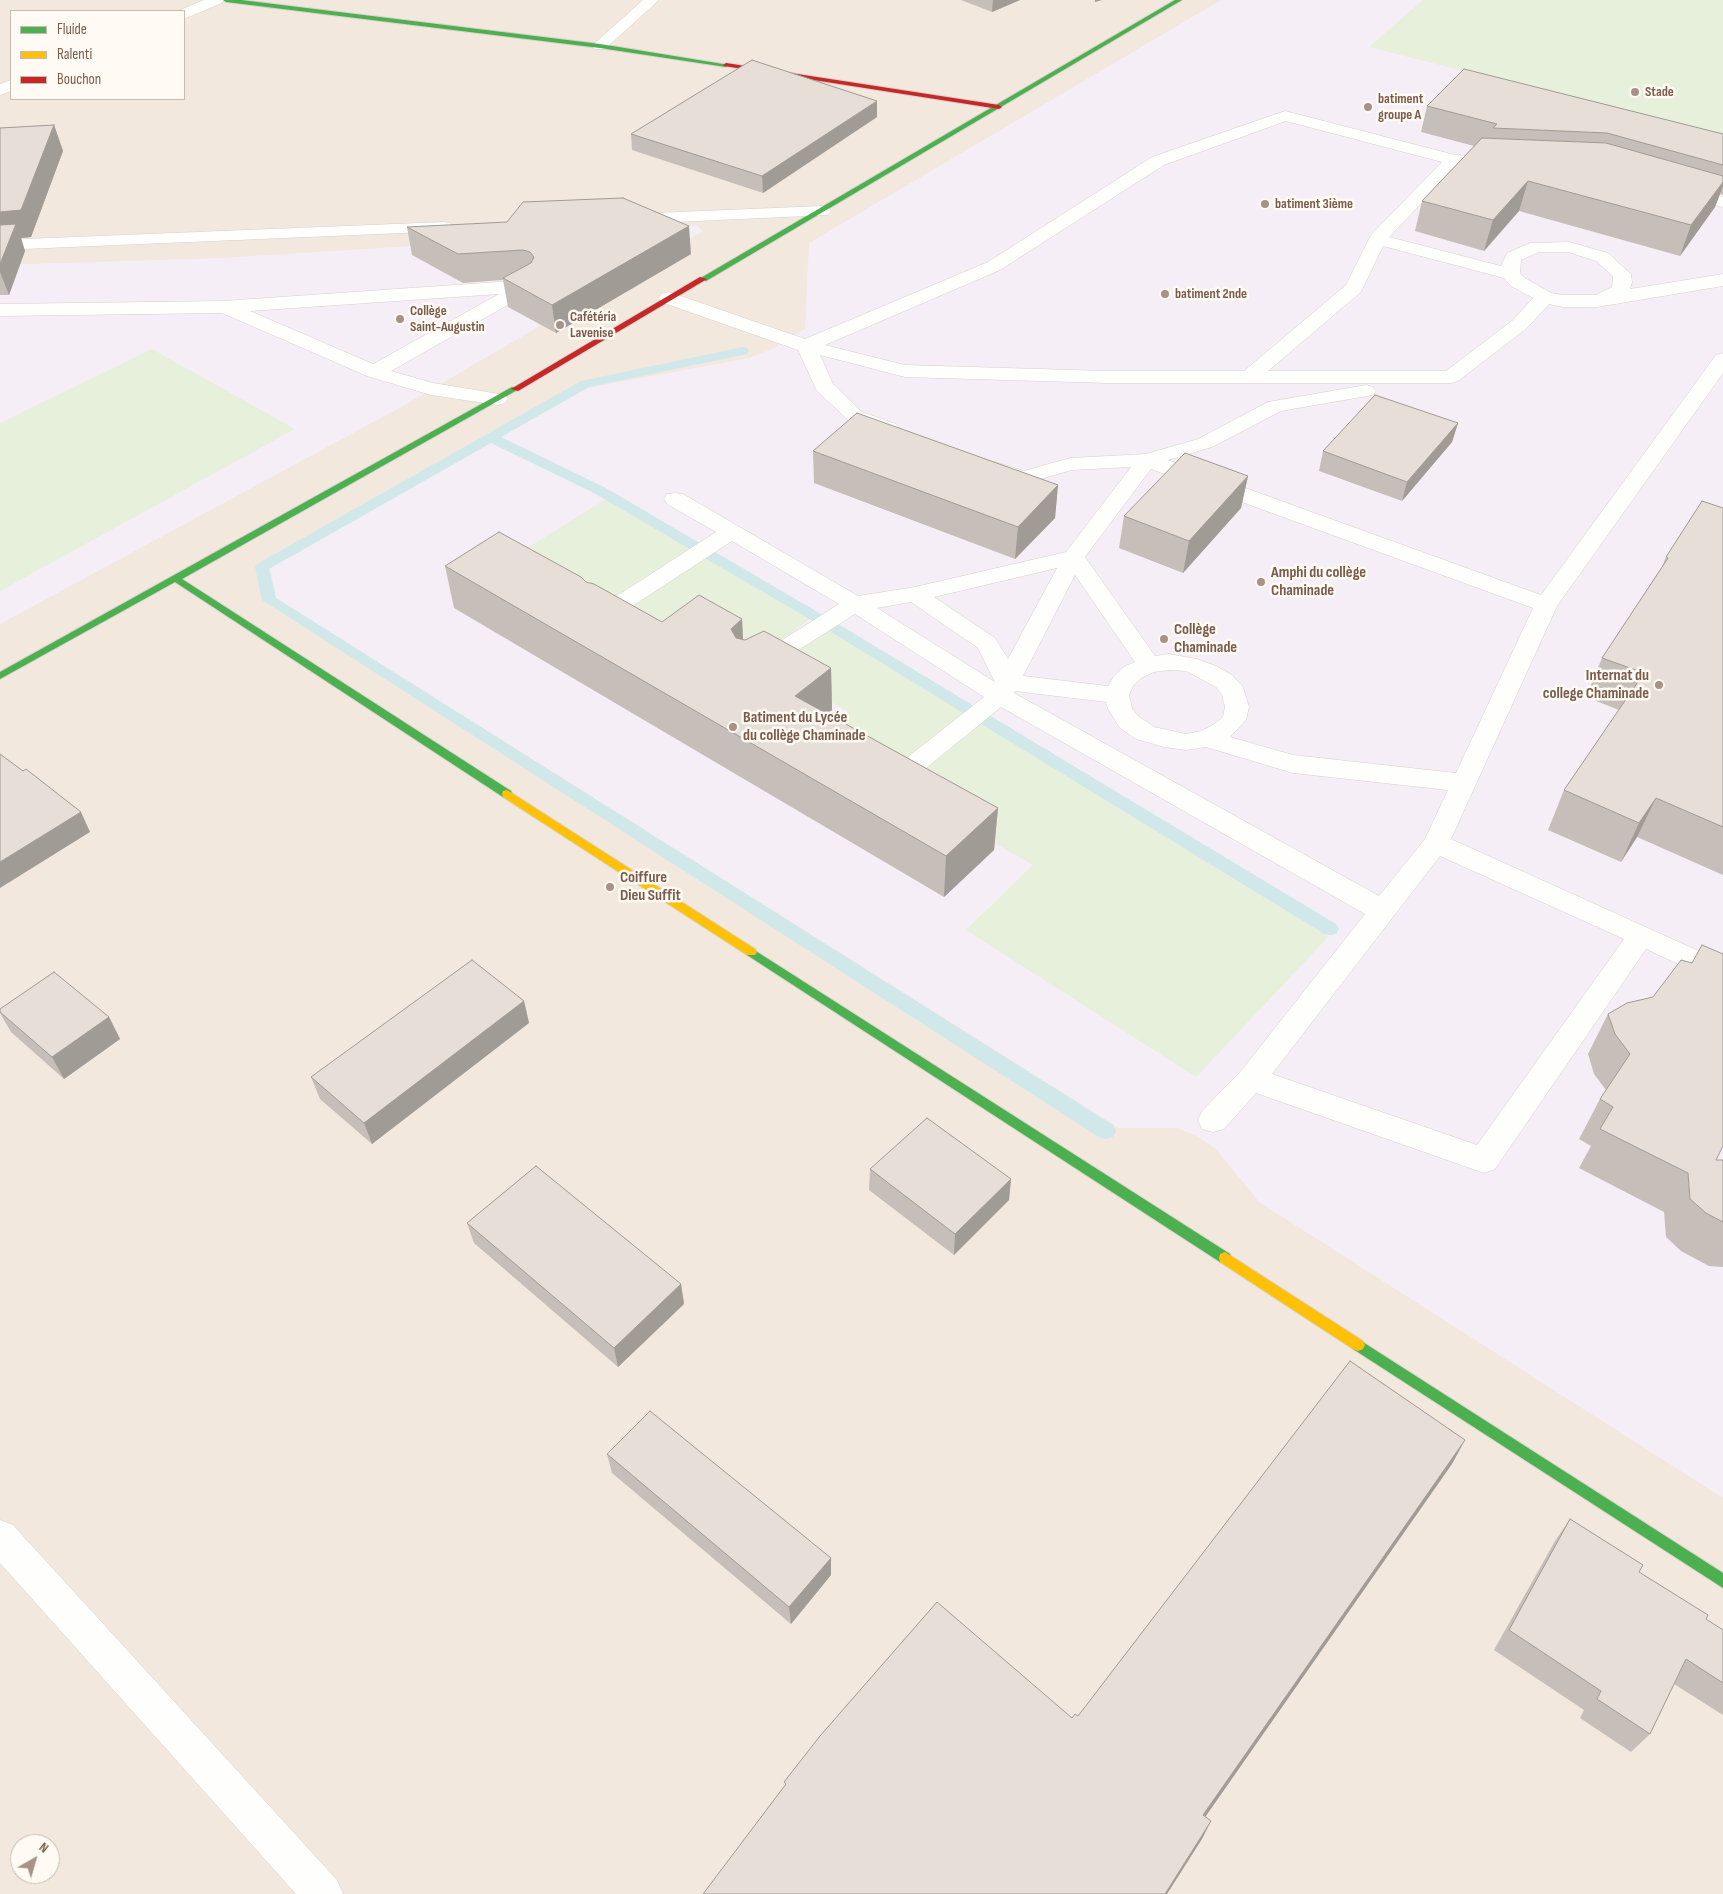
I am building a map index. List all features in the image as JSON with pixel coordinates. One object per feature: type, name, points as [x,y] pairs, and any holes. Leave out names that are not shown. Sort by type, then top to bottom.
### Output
[{"type":"street","points":[[185,14],[217,0]]},
{"type":"street","points":[[226,0],[600,46],[999,107]]},
{"type":"street","points":[[600,46],[652,0]]},
{"type":"street","points":[[0,676],[498,399],[668,298],[822,211],[999,107],[1172,1]]},
{"type":"street","points":[[806,346],[994,266],[1158,161],[1285,116],[1454,160],[1511,162]]},
{"type":"street","points":[[1248,378],[1354,288],[1377,239],[1454,160]]},
{"type":"street","points":[[1669,187],[1723,202]]},
{"type":"street","points":[[614,219],[822,211]]},
{"type":"street","points":[[0,245],[466,226]]},
{"type":"street","points":[[1377,239],[1511,274],[1529,290],[1545,297],[1581,302],[1723,280]]},
{"type":"street","points":[[1511,274],[1510,265],[1513,257],[1536,248],[1569,247],[1602,257],[1622,274],[1624,282],[1620,290],[1611,296]]},
{"type":"street","points":[[0,310],[223,307],[527,286],[374,372]]},
{"type":"street","points":[[976,461],[1022,478],[1070,464],[1147,460],[1205,443],[1275,406],[1451,378],[1520,324],[1545,297]]},
{"type":"street","points":[[668,298],[806,346],[905,371],[1107,377],[1451,378]]},
{"type":"street","points":[[223,307],[374,372],[431,389],[498,399]]},
{"type":"street","points":[[806,346],[824,387],[855,416],[911,436]]},
{"type":"street","points":[[1212,1120],[1251,1079],[1436,843],[1546,605],[1723,359]]},
{"type":"street","points":[[1147,460],[1546,605]]},
{"type":"street","points":[[895,780],[1004,689],[1074,557],[1147,460]]},
{"type":"street","points":[[675,499],[730,533],[1004,689],[1383,911]]},
{"type":"street","points":[[600,617],[730,533]]},
{"type":"street","points":[[747,672],[855,604],[915,594],[1074,557]]},
{"type":"street","points":[[1074,557],[1149,665]]},
{"type":"street","points":[[176,579],[1723,1580]]},
{"type":"street","points":[[915,594],[987,643],[1004,689]]},
{"type":"street","points":[[1169,662],[1189,664],[1208,671],[1224,681],[1234,693],[1237,707],[1234,720],[1222,731],[1206,739],[1186,742],[1164,739],[1145,733],[1129,722],[1120,709],[1117,695],[1122,682],[1133,672],[1149,665],[1169,662]]},
{"type":"street","points":[[1004,689],[1117,695]]},
{"type":"street","points":[[1206,739],[1293,764],[1465,783]]},
{"type":"street","points":[[1436,843],[1723,974]]},
{"type":"street","points":[[1251,1079],[1484,1160],[1641,935]]},
{"type":"street","points":[[0,1537],[323,1894]]},
{"type":"shaded area","points":[[0,0],[1723,0],[1723,1894],[0,1894]]},
{"type":"shaded area","points":[[1221,0],[1723,0],[1723,1498],[1259,1202],[1216,1149],[1197,1136],[1177,1128],[1119,1128],[276,598],[270,568],[587,388],[749,358],[770,350],[805,329],[809,243]]},
{"type":"shaded area","points":[[697,225],[703,231],[401,407],[0,624],[0,265],[223,258],[660,230]]},
{"type":"green space","name":"Stade","points":[[1423,0],[1723,0],[1723,137],[1369,47]]},
{"type":"green space","points":[[152,349],[295,429],[0,591],[0,423]]},
{"type":"green space","points":[[606,499],[694,549],[596,614],[505,562]]},
{"type":"green space","points":[[702,554],[811,618],[755,662],[602,621]]},
{"type":"green space","points":[[822,624],[968,715],[885,780],[815,739],[849,712],[785,676],[763,667]]},
{"type":"green space","points":[[979,722],[1328,937],[1196,1077],[966,930],[1033,865],[897,787]]},
{"type":"building","points":[[752,60],[877,101],[762,176],[631,134]]},
{"type":"building","points":[[1464,69],[1723,134],[1723,165],[1607,133],[1493,128],[1497,124],[1427,106]]},
{"type":"building","points":[[54,125],[21,210],[0,212],[0,128]]},
{"type":"building","points":[[1482,138],[1606,143],[1723,176],[1723,182],[1691,225],[1528,181],[1493,220],[1422,201]]},
{"type":"building","points":[[623,198],[689,226],[552,305],[503,278],[531,263],[534,257],[530,252],[523,250],[458,254],[407,227],[507,222],[523,202]]},
{"type":"building","points":[[16,224],[0,264],[0,225]]},
{"type":"building","points":[[1375,395],[1458,423],[1407,482],[1323,451]]},
{"type":"building","points":[[857,413],[1058,485],[1018,527],[813,451]]},
{"type":"building","points":[[1185,453],[1248,476],[1189,541],[1124,516]]},
{"type":"building","points":[[1702,501],[1723,508],[1723,827],[1656,798],[1639,823],[1564,790],[1644,673],[1602,658],[1668,558],[1666,557]]},
{"type":"building","points":[[499,532],[581,577],[586,582],[594,584],[662,622],[699,595],[742,619],[731,629],[736,638],[745,640],[764,631],[831,668],[795,696],[998,808],[946,856],[445,566]]},
{"type":"building","points":[[0,754],[23,771],[26,769],[81,812],[0,862]]},
{"type":"building","points":[[1702,945],[1723,954],[1723,1146],[1716,1160],[1723,1160],[1723,1222],[1706,1213],[1690,1199],[1688,1173],[1600,1129],[1613,1107],[1600,1099],[1630,1054],[1615,1034],[1608,1014],[1627,1003],[1653,997],[1681,960],[1692,963]]},
{"type":"building","points":[[472,960],[524,1001],[364,1123],[311,1077]]},
{"type":"building","points":[[54,972],[109,1017],[52,1057],[0,1012],[0,1009]]},
{"type":"building","points":[[927,1118],[1011,1179],[955,1234],[870,1169]]},
{"type":"building","points":[[536,1166],[681,1284],[614,1348],[467,1223]]},
{"type":"building","points":[[1350,1361],[1465,1440],[1203,1815],[1211,1821],[1165,1894],[703,1894],[786,1784],[784,1782],[820,1736],[937,1602],[1072,1718],[1075,1714],[1078,1716]]},
{"type":"building","points":[[650,1411],[831,1558],[789,1607],[607,1454]]},
{"type":"building","points":[[1570,1519],[1643,1565],[1639,1572],[1708,1615],[1706,1619],[1723,1630],[1723,1683],[1686,1659],[1650,1734],[1597,1699],[1601,1691],[1509,1630]]},
{"type":"waterway","points":[[491,437],[585,384],[743,351]]},
{"type":"waterway","points":[[491,437],[599,490],[828,624],[1330,929]]},
{"type":"waterway","points":[[491,437],[262,567],[269,600],[1106,1131]]},
{"type":"traffic: fast","points":[[226,0],[600,46],[726,65]]},
{"type":"traffic: fast","points":[[703,279],[1179,0]]},
{"type":"traffic: fast","points":[[0,676],[515,389]]},
{"type":"traffic: fast","points":[[176,579],[507,794]]},
{"type":"traffic: fast","points":[[751,952],[1225,1258]]},
{"type":"traffic: fast","points":[[1358,1345],[1723,1581]]},
{"type":"traffic: slow","points":[[507,794],[751,952]]},
{"type":"traffic: slow","points":[[1225,1258],[1358,1345]]},
{"type":"traffic: jam","points":[[726,65],[999,107]]},
{"type":"traffic: jam","points":[[515,389],[703,279]]},
{"type":"place","name":"Stade","points":[[1635,92]]},
{"type":"place","name":"batiment groupe A","points":[[1368,107]]},
{"type":"place","name":"batiment 3ième","points":[[1265,204]]},
{"type":"place","name":"batiment 2nde","points":[[1165,294]]},
{"type":"place","name":"Collège Saint-Augustin","points":[[400,319]]},
{"type":"place","name":"Cafétéria Lavenise","points":[[560,325]]},
{"type":"place","name":"Amphi du collège Chaminade","points":[[1261,582]]},
{"type":"place","name":"Collège Chaminade","points":[[1164,639]]},
{"type":"place","name":"Internat du college Chaminade","points":[[1659,685]]},
{"type":"place","name":"Batiment du Lycée du collège Chaminade","points":[[733,727]]},
{"type":"place","name":"Coiffure Dieu Suffit","points":[[610,887]]}]
